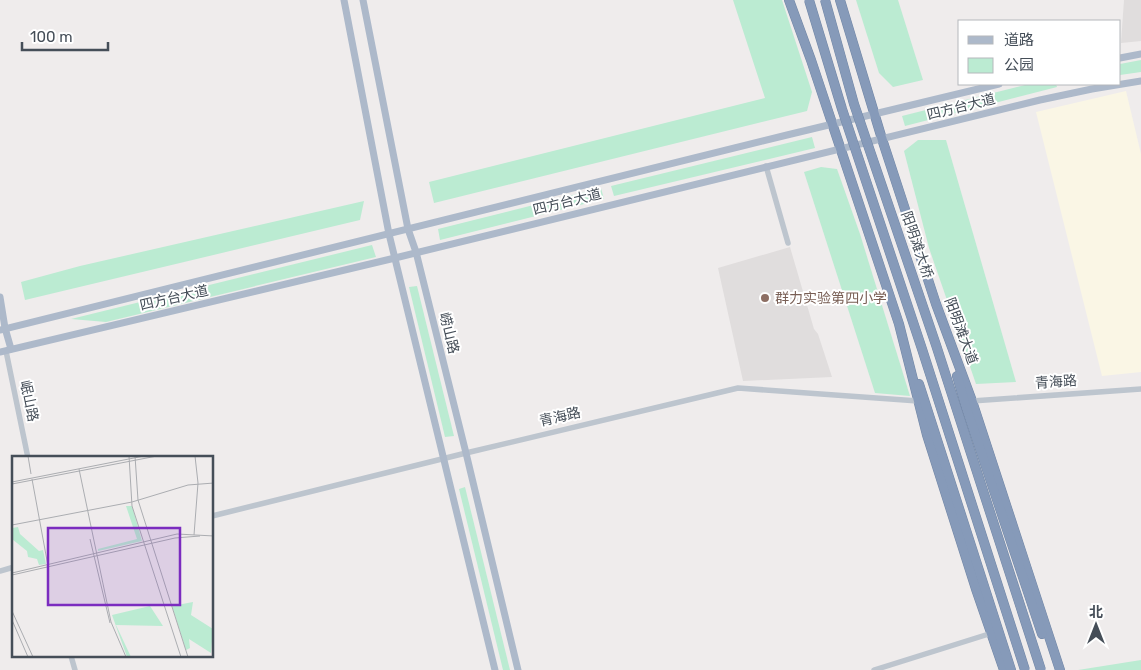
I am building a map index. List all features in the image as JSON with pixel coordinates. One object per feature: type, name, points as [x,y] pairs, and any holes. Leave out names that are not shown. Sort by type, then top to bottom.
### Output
[{"type":"highway","points":[[789,0],[811,60],[899,324],[1012,670]]},
{"type":"highway","points":[[794,0],[811,60]]},
{"type":"highway","name":"阳明滩大桥","points":[[809,0],[842,109],[925,358],[1025,670]]},
{"type":"highway","name":"阳明滩大桥","points":[[825,0],[854,104],[936,345],[1041,670]]},
{"type":"highway","name":"阳明滩大道","points":[[840,0],[882,139],[938,310],[972,401],[1060,670]]},
{"type":"highway","points":[[938,310],[966,407],[1054,670]]},
{"type":"highway","points":[[899,324],[927,436],[1004,670]]},
{"type":"main road","points":[[344,0],[389,234],[495,670]]},
{"type":"main road","name":"崂山路","points":[[363,0],[408,229],[416,252],[518,670]]},
{"type":"main road","points":[[1121,58],[1141,54]]},
{"type":"main road","name":"四方台大道","points":[[1121,84],[1141,81]]},
{"type":"main road","name":"四方台大道","points":[[3,329],[874,113],[995,85]]},
{"type":"main road","name":"四方台大道","points":[[6,351],[1040,100],[1116,85]]},
{"type":"main road","name":"岷山路","points":[[0,297],[6,351]]},
{"type":"street","points":[[766,166],[788,243]]},
{"type":"street","name":"岷山路","points":[[6,351],[28,456]]},
{"type":"street","name":"青海路","points":[[214,516],[738,388],[918,400]]},
{"type":"street","name":"青海路","points":[[972,401],[1141,388]]},
{"type":"street","points":[[874,670],[992,633]]},
{"type":"shaded area","points":[[1124,0],[1141,0],[1141,41],[1121,43]]},
{"type":"shaded area","points":[[1126,91],[1141,154],[1141,372],[1102,376],[1036,112]]},
{"type":"shaded area","name":"群力实验第四小学","points":[[790,247],[814,329],[818,334],[832,377],[743,381],[718,268]]},
{"type":"green space","points":[[733,0],[782,0],[812,92],[807,111],[434,203],[429,182],[765,98]]},
{"type":"green space","points":[[856,0],[898,0],[923,80],[893,87],[879,73]]},
{"type":"green space","points":[[1141,60],[1141,72],[1121,75],[1121,64]]},
{"type":"green space","points":[[1025,85],[1056,85],[1057,87],[905,126],[902,116]]},
{"type":"green space","points":[[812,137],[815,148],[614,196],[611,186]]},
{"type":"green space","points":[[918,140],[946,140],[1016,382],[976,384],[929,248],[904,151]]},
{"type":"green space","points":[[821,167],[837,169],[860,234],[910,396],[875,393],[804,172]]},
{"type":"green space","points":[[601,188],[604,199],[440,240],[438,229]]},
{"type":"green space","points":[[364,201],[360,220],[25,300],[21,282],[80,266]]},
{"type":"green space","points":[[372,245],[376,257],[106,322],[71,319]]},
{"type":"green space","points":[[417,286],[454,436],[445,437],[409,287]]},
{"type":"green space","points":[[465,487],[510,670],[503,670],[459,489]]},
{"type":"green space","points":[[1141,660],[1141,670],[1078,670]]},
{"type":"place","name":"群力实验第四小学","points":[[765,298]]}]
